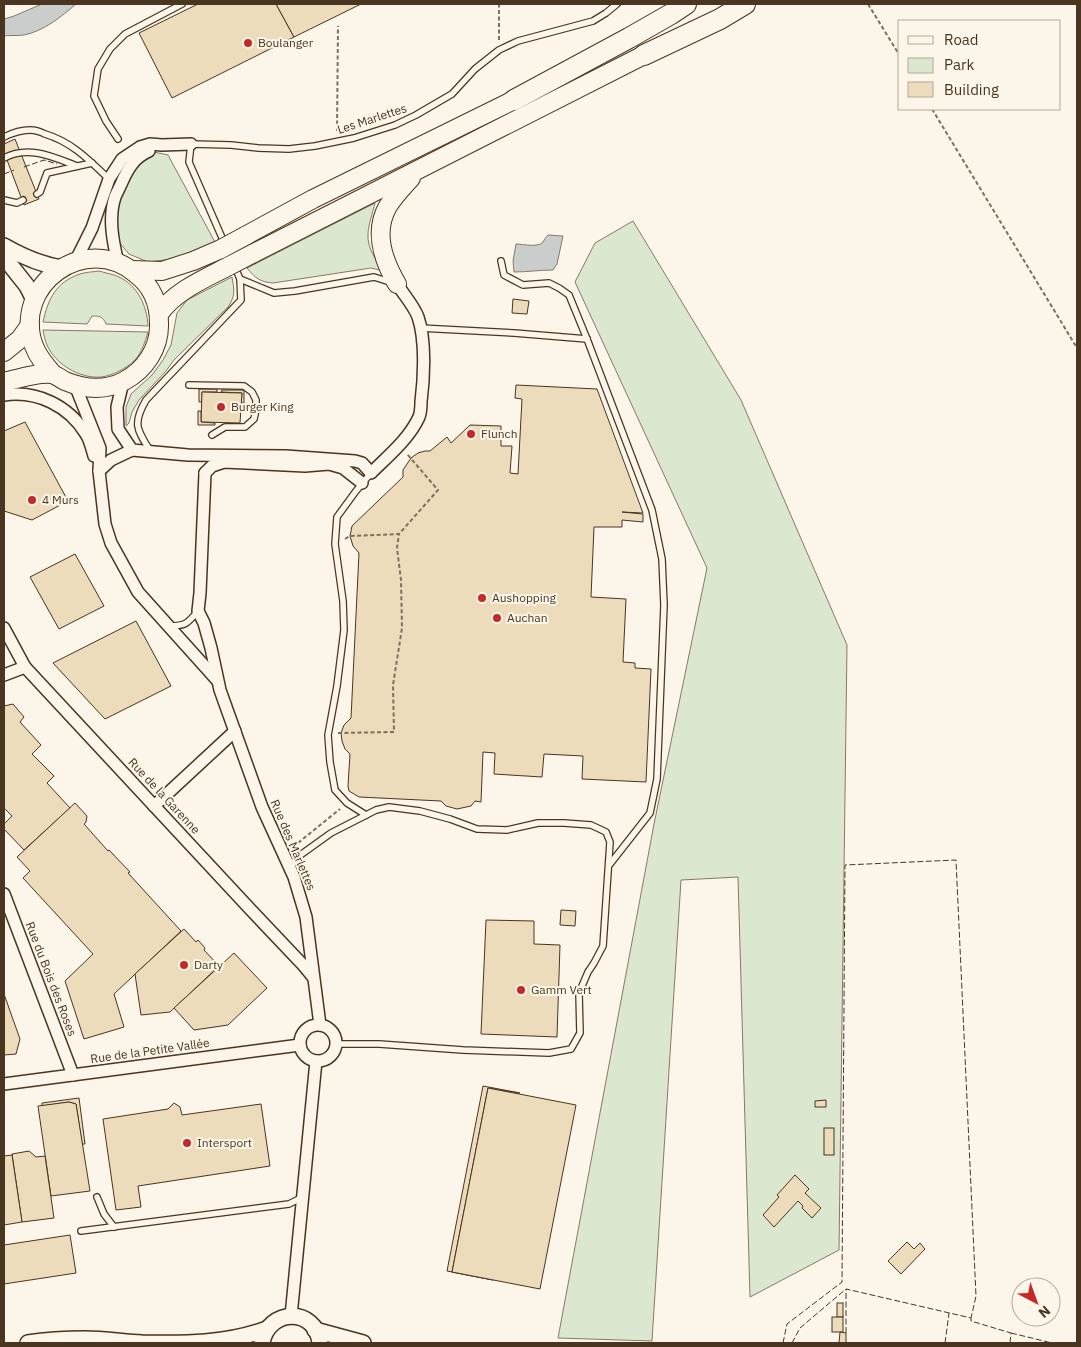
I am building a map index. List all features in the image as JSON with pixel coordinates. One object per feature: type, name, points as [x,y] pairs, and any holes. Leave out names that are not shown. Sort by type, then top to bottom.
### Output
[{"type":"highway","points":[[514,100],[629,38],[686,4]]},
{"type":"highway","points":[[644,54],[680,33],[723,4]]},
{"type":"highway","points":[[644,54],[720,20],[744,4]]},
{"type":"main road","points":[[159,314],[165,305],[194,284],[234,273],[252,254],[644,54]]},
{"type":"main road","points":[[125,266],[144,281],[153,294],[159,314],[160,328],[152,354],[134,375],[114,385],[94,388],[75,385],[62,380],[53,374],[38,355],[34,346],[30,325],[34,300],[40,288],[50,277],[68,265],[85,259],[96,258],[125,266],[162,271],[192,261],[221,249],[313,199],[514,100]]},
{"type":"main road","points":[[397,284],[390,273],[381,247],[381,226],[387,208],[393,198],[419,169]]},
{"type":"main road","points":[[4,246],[21,256],[42,264],[68,265]]},
{"type":"main road","points":[[4,256],[27,286],[34,300]]},
{"type":"main road","points":[[4,352],[20,339],[30,325]]},
{"type":"main road","points":[[4,382],[24,377],[53,374]]},
{"type":"main road","points":[[262,1343],[266,1329],[273,1322],[282,1317],[291,1316],[309,1322],[318,1336],[363,1343]]},
{"type":"main road","points":[[28,1343],[86,1339],[142,1343],[210,1343],[247,1336],[266,1329]]},
{"type":"street","points":[[68,265],[92,228],[109,179],[122,159],[140,147],[150,144],[191,144]]},
{"type":"street","points":[[125,266],[113,241],[112,209],[115,197],[130,166],[135,160],[162,145]]},
{"type":"street","points":[[100,471],[107,463],[132,450],[188,454],[286,456],[354,461],[362,463],[371,473],[412,429],[419,416],[423,388],[424,357],[417,316],[397,284]]},
{"type":"street","points":[[123,382],[117,407],[118,429],[132,450]]},
{"type":"street","points":[[75,385],[100,448],[100,471]]},
{"type":"street","points":[[4,395],[16,393],[33,396],[48,400],[65,410],[75,419],[88,436],[100,471]]},
{"type":"street","points":[[188,454],[205,473],[212,466],[224,462],[306,466],[329,464],[343,468],[362,483]]},
{"type":"street","name":"Rue des Marlettes","points":[[100,471],[105,524],[110,543],[138,592],[218,682]]},
{"type":"street","name":"Rue des Marlettes","points":[[205,473],[198,611],[204,623],[220,690],[238,741],[262,807],[297,886],[306,917],[320,1024]]},
{"type":"street","name":"Rue de la Garenne","points":[[4,628],[25,667],[313,977]]},
{"type":"street","points":[[4,675],[25,667]]},
{"type":"street","points":[[154,806],[235,731]]},
{"type":"street","name":"Rue du Bois des Roses","points":[[4,894],[73,1075]]},
{"type":"street","points":[[320,1024],[330,1029],[336,1039],[336,1044],[335,1050],[327,1059],[310,1060],[301,1051],[300,1038],[307,1028],[320,1024]]},
{"type":"street","name":"Rue de la Petite Vallée","points":[[4,1084],[300,1045]]},
{"type":"street","points":[[291,1316],[316,1061]]},
{"type":"lane","points":[[118,139],[106,121],[94,96],[98,68],[110,49],[125,34],[182,4]]},
{"type":"lane","name":"Les Marlettes","points":[[191,144],[289,148],[315,146],[354,138],[416,115],[452,94],[475,69],[498,50],[518,41],[594,21],[617,4]]},
{"type":"lane","points":[[4,137],[15,131],[32,130],[49,135],[65,142],[89,158],[109,179]]},
{"type":"lane","points":[[151,452],[138,432],[137,420],[146,400],[241,300],[234,273],[218,230],[189,162],[191,144]]},
{"type":"lane","points":[[4,158],[20,152],[48,154],[77,166]]},
{"type":"lane","points":[[37,194],[40,192],[47,173],[92,163]]},
{"type":"lane","points":[[4,200],[17,203],[22,200]]},
{"type":"lane","points":[[501,260],[504,275],[523,284],[549,283],[569,295],[652,510],[662,559],[664,605],[657,779],[650,813],[610,864]]},
{"type":"lane","points":[[234,273],[274,293],[374,277],[397,284]]},
{"type":"lane","points":[[420,328],[587,339]]},
{"type":"lane","points":[[189,384],[244,386],[252,392],[256,400],[254,419],[245,428],[225,427],[212,435]]},
{"type":"lane","points":[[366,815],[347,803],[335,790],[328,735],[337,686],[344,630],[343,601],[335,544],[337,518],[371,473]]},
{"type":"lane","points":[[168,626],[188,623],[198,611]]},
{"type":"lane","points":[[290,868],[299,856],[331,833],[376,810],[389,807],[420,811],[450,819],[477,830],[507,830],[538,823],[591,825],[606,832],[610,842],[603,946],[588,972],[579,993],[580,1033],[571,1050],[549,1053],[379,1044],[336,1044]]},
{"type":"lane","points":[[97,1197],[104,1214],[114,1227]]},
{"type":"lane","points":[[81,1231],[289,1204],[303,1197]]},
{"type":"lane","points":[[289,1204],[301,1214]]},
{"type":"path","points":[[498,50],[499,4]]},
{"type":"path","points":[[868,4],[898,53]]},
{"type":"path","points":[[337,141],[338,26]]},
{"type":"path","points":[[933,110],[1077,348]]},
{"type":"path","points":[[341,733],[394,732],[393,685],[402,628],[401,580],[397,548],[398,534],[438,490],[411,458]]},
{"type":"path","points":[[350,536],[398,534]]},
{"type":"path","points":[[284,855],[347,803]]},
{"type":"green space","points":[[154,152],[168,155],[216,244],[172,259],[148,262],[129,254],[119,242],[116,217],[121,187],[129,172]]},
{"type":"green space","points":[[375,203],[368,239],[373,254],[384,271],[371,268],[273,283],[258,279],[247,268]]},
{"type":"green space","points":[[633,221],[741,400],[847,645],[839,1250],[750,1297],[738,877],[681,880],[652,1341],[558,1338],[654,824],[707,568],[575,282],[595,243]]},
{"type":"green space","points":[[99,271],[119,277],[136,291],[146,311],[148,326],[106,324],[99,316],[92,316],[87,324],[43,322],[54,292],[59,287],[72,277],[87,272]]},
{"type":"green space","points":[[232,277],[234,292],[228,307],[174,360],[139,400],[126,426],[126,407],[131,394],[152,375],[163,360],[171,345],[177,313],[187,300]]},
{"type":"green space","points":[[43,330],[148,332],[141,350],[132,363],[110,375],[93,377],[77,373],[62,364],[47,345]]},
{"type":"shaded area","points":[[42,4],[76,4],[45,27],[24,35],[4,36],[4,19]]},
{"type":"shaded area","points":[[548,235],[563,236],[557,264],[553,270],[514,272],[513,261],[516,244],[538,245]]},
{"type":"building","points":[[198,4],[276,4],[294,37],[172,98],[139,33]]},
{"type":"building","points":[[276,4],[361,4],[294,37]]},
{"type":"building","points":[[15,139],[39,199],[24,205],[4,152],[4,144]]},
{"type":"building","points":[[513,299],[529,301],[527,314],[512,313]]},
{"type":"building","name":"Aushopping","points":[[516,385],[597,389],[643,513],[622,512],[643,514],[643,522],[622,520],[622,527],[594,527],[591,597],[626,599],[623,662],[635,663],[635,668],[651,669],[646,782],[582,779],[583,756],[544,754],[542,777],[494,774],[495,753],[483,752],[481,802],[475,801],[471,806],[457,809],[446,806],[441,801],[359,797],[349,791],[350,754],[345,749],[341,733],[344,725],[351,718],[359,553],[353,546],[350,536],[352,526],[403,477],[403,470],[411,458],[418,453],[430,451],[447,437],[451,443],[470,425],[501,426],[501,446],[512,446],[510,473],[518,474],[522,399],[515,398]]},
{"type":"building","points":[[199,389],[217,389],[217,392],[202,392],[202,402],[199,402]]},
{"type":"building","points":[[222,390],[244,390],[244,403],[241,403],[242,393],[221,392]]},
{"type":"building","points":[[202,392],[242,393],[240,423],[201,422]]},
{"type":"building","points":[[198,411],[201,411],[201,422],[215,423],[215,425],[198,425]]},
{"type":"building","points":[[25,422],[68,501],[32,520],[4,511],[4,431]]},
{"type":"building","points":[[75,554],[104,606],[59,629],[30,577]]},
{"type":"building","points":[[136,621],[171,686],[105,719],[53,663]]},
{"type":"building","points":[[13,704],[24,717],[20,722],[41,745],[32,754],[54,776],[47,783],[70,808],[24,850],[4,829],[4,824],[12,816],[4,808],[4,706]]},
{"type":"building","points":[[75,803],[87,816],[84,824],[130,872],[128,873],[181,931],[114,994],[124,1027],[84,1039],[65,981],[93,954],[23,878],[30,871],[17,857]]},
{"type":"building","points":[[561,910],[576,911],[575,926],[560,925]]},
{"type":"building","name":"Gamm Vert","points":[[486,920],[534,921],[534,944],[560,945],[557,1037],[481,1034]]},
{"type":"building","points":[[184,929],[196,942],[198,940],[205,948],[204,950],[219,966],[170,1012],[141,1015],[135,974]]},
{"type":"building","points":[[234,953],[267,988],[228,1025],[194,1030],[174,1008]]},
{"type":"building","points":[[4,994],[20,1039],[16,1054],[4,1055]]},
{"type":"building","points":[[483,1086],[520,1093],[488,1088],[452,1272],[447,1271]]},
{"type":"building","points":[[488,1088],[576,1105],[540,1289],[452,1272]]},
{"type":"building","points":[[79,1098],[85,1144],[82,1144],[76,1104],[69,1102],[42,1106],[42,1103]]},
{"type":"building","points":[[826,1100],[826,1107],[815,1107],[815,1101]]},
{"type":"building","points":[[69,1102],[76,1104],[90,1191],[51,1196],[38,1106]]},
{"type":"building","name":"Intersport","points":[[174,1103],[180,1107],[182,1115],[261,1104],[270,1166],[138,1186],[141,1207],[116,1210],[103,1119],[168,1109]]},
{"type":"building","points":[[824,1128],[834,1128],[834,1155],[824,1155]]},
{"type":"building","points":[[29,1151],[36,1157],[45,1156],[54,1218],[22,1222],[12,1154]]},
{"type":"building","points":[[12,1155],[22,1222],[4,1225],[4,1156]]},
{"type":"building","points":[[795,1175],[809,1189],[805,1193],[821,1208],[812,1218],[798,1201],[774,1227],[763,1215],[779,1197],[777,1195]]},
{"type":"building","points":[[70,1235],[76,1273],[4,1284],[4,1245]]},
{"type":"building","points":[[907,1242],[914,1249],[920,1243],[925,1249],[901,1274],[888,1261]]},
{"type":"building","points":[[837,1303],[843,1303],[843,1317],[837,1317]]},
{"type":"building","points":[[832,1317],[843,1317],[843,1332],[832,1332]]},
{"type":"building","points":[[840,1332],[846,1333],[846,1343],[839,1343]]},
{"type":"fence","points":[[24,167],[44,160],[57,164]]},
{"type":"fence","points":[[4,174],[14,170]]},
{"type":"fence","points":[[783,1343],[787,1324],[842,1282],[845,865],[956,860],[976,1296],[971,1318]]},
{"type":"fence","points":[[846,1333],[846,1289],[971,1318],[971,1321],[1011,1333],[1010,1343]]},
{"type":"fence","points":[[792,1343],[800,1328],[846,1289]]},
{"type":"fence","points":[[945,1343],[949,1313]]},
{"type":"fence","points":[[1011,1333],[1052,1343]]},
{"type":"place","name":"Boulanger","points":[[248,43]]},
{"type":"place","name":"Burger King","points":[[221,407]]},
{"type":"place","name":"Flunch","points":[[471,434]]},
{"type":"place","name":"4 Murs","points":[[32,500]]},
{"type":"place","name":"Aushopping","points":[[482,598]]},
{"type":"place","name":"Auchan","points":[[497,618]]},
{"type":"place","name":"Darty","points":[[184,965]]},
{"type":"place","name":"Gamm Vert","points":[[521,990]]},
{"type":"place","name":"Intersport","points":[[187,1143]]}]
